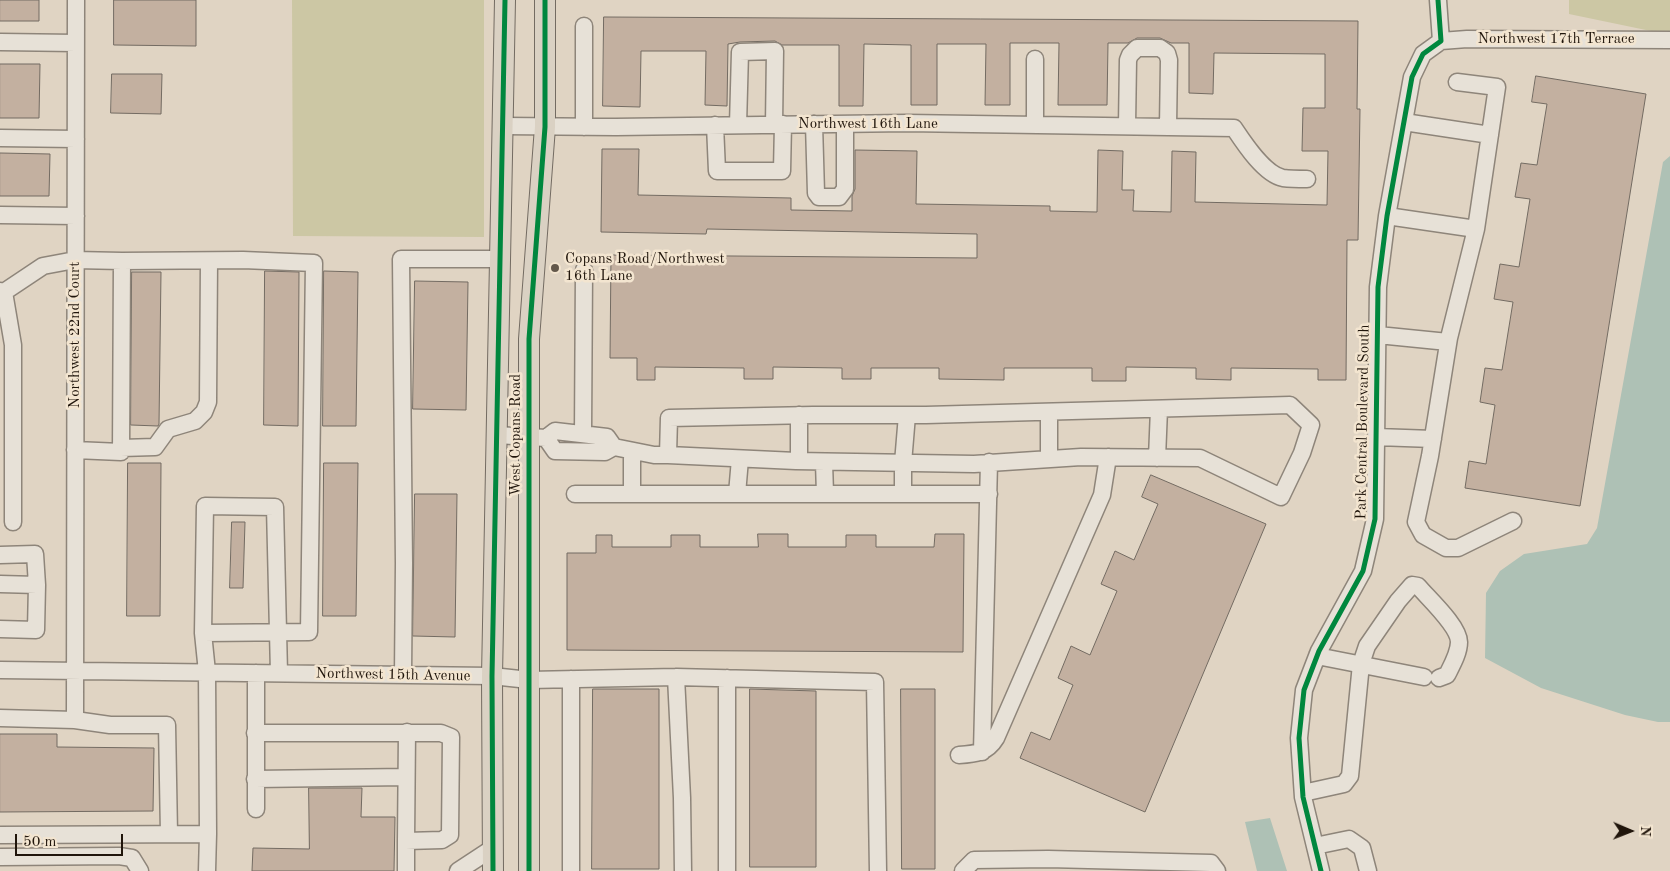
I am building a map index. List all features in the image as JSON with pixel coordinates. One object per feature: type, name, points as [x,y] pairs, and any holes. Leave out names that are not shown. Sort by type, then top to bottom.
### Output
[{"type":"main road","name":"West Copans Road","points":[[493,871],[492,676],[505,0]]},
{"type":"main road","name":"West Copans Road","points":[[529,871],[529,680],[537,438],[529,339],[545,127],[545,0]]},
{"type":"street","name":"Northwest 22nd Court","points":[[75,720],[76,0]]},
{"type":"street","points":[[1438,0],[1441,42]]},
{"type":"street","points":[[584,26],[584,127]]},
{"type":"street","name":"Northwest 17th Terrace","points":[[1441,42],[1468,39],[1670,40]]},
{"type":"street","points":[[0,42],[76,43]]},
{"type":"street","name":"Park Central Boulevard South","points":[[1321,871],[1303,793],[1299,738],[1304,690],[1317,656],[1363,571],[1375,519],[1378,287],[1387,216],[1412,77],[1423,54],[1441,42]]},
{"type":"street","points":[[1127,126],[1128,60],[1130,55],[1137,48],[1160,48],[1167,53],[1169,60],[1168,127]]},
{"type":"street","points":[[714,125],[717,171],[782,171],[775,51],[740,52],[738,125]]},
{"type":"street","points":[[1035,125],[1036,59]]},
{"type":"street","points":[[1457,82],[1497,87],[1476,229],[1448,342],[1416,522],[1422,535],[1446,548],[1458,548],[1513,521]]},
{"type":"street","points":[[1404,122],[1490,135]]},
{"type":"street","points":[[814,124],[816,193],[820,197],[839,197],[845,189],[845,124]]},
{"type":"street","name":"Northwest 16th Lane","points":[[503,126],[845,124],[1234,128],[1247,148],[1267,168],[1281,178],[1307,179]]},
{"type":"street","points":[[0,138],[76,140]]},
{"type":"street","points":[[0,215],[76,216]]},
{"type":"street","points":[[1387,216],[1476,229]]},
{"type":"street","points":[[403,674],[404,563],[401,259],[501,260]]},
{"type":"street","points":[[13,522],[13,346],[2,291],[43,266],[76,260],[243,260],[314,264],[309,632],[203,633]]},
{"type":"street","points":[[75,450],[121,452],[122,261]]},
{"type":"street","points":[[121,448],[155,447],[168,428],[195,421],[204,412],[208,402],[209,261]]},
{"type":"street","points":[[583,434],[584,270]]},
{"type":"street","points":[[1378,335],[1448,342]]},
{"type":"street","points":[[537,438],[554,451],[604,452],[614,447],[668,455],[824,462],[974,464],[1049,458],[1200,458],[1281,497],[1302,453],[1311,425],[1290,405],[907,415],[669,418],[668,455]]},
{"type":"street","points":[[1157,458],[1158,409]]},
{"type":"street","points":[[1049,412],[1049,458]]},
{"type":"street","points":[[799,415],[800,461]]},
{"type":"street","points":[[903,494],[907,415]]},
{"type":"street","points":[[497,435],[537,438],[555,431],[607,437],[614,447]]},
{"type":"street","points":[[1377,438],[1432,439]]},
{"type":"street","points":[[632,451],[632,494]]},
{"type":"street","points":[[959,755],[982,752],[996,738],[1102,495],[1108,457]]},
{"type":"street","points":[[738,494],[740,459]]},
{"type":"street","points":[[824,462],[825,494]]},
{"type":"street","points":[[982,752],[990,494],[989,462]]},
{"type":"street","points":[[575,494],[990,494]]},
{"type":"street","points":[[207,871],[207,672],[203,633],[205,506],[274,507],[280,673]]},
{"type":"street","points":[[0,555],[35,554],[37,585],[36,630],[0,630]]},
{"type":"street","points":[[0,584],[37,585]]},
{"type":"street","points":[[1303,793],[1344,784],[1350,776],[1361,664],[1368,646],[1398,601],[1412,585],[1418,586],[1454,628],[1460,640],[1458,652],[1447,675],[1431,677],[1361,664],[1317,656]]},
{"type":"street","name":"Northwest 15th Avenue","points":[[0,670],[403,674],[492,676],[529,680],[676,677],[876,682],[878,871]]},
{"type":"street","points":[[256,673],[256,809]]},
{"type":"street","points":[[676,677],[682,798],[683,871]]},
{"type":"street","points":[[727,678],[727,871]]},
{"type":"street","points":[[571,679],[571,871]]},
{"type":"street","points":[[0,718],[75,720],[110,725],[167,724],[169,834]]},
{"type":"street","points":[[406,871],[407,732]]},
{"type":"street","points":[[255,733],[441,732],[451,737],[450,836],[442,840],[406,841]]},
{"type":"street","points":[[255,779],[406,777]]},
{"type":"street","points":[[0,835],[208,834]]},
{"type":"street","points":[[1315,846],[1349,839],[1362,848],[1368,871]]},
{"type":"street","points":[[458,871],[493,848]]},
{"type":"street","points":[[0,857],[119,856],[132,858],[140,871]]},
{"type":"street","points":[[963,871],[974,860],[1048,859],[1211,863],[1217,871]]},
{"type":"shaded area","points":[[292,0],[484,0],[484,237],[293,236]]},
{"type":"shaded area","points":[[1569,0],[1670,0],[1670,35],[1569,14]]},
{"type":"shaded area","points":[[1670,156],[1670,722],[1658,722],[1625,715],[1541,688],[1485,658],[1486,593],[1500,571],[1524,554],[1587,544],[1597,528],[1663,162]]},
{"type":"shaded area","points":[[1270,818],[1287,871],[1257,871],[1245,822]]},
{"type":"building","points":[[0,0],[39,0],[39,21],[0,21]]},
{"type":"building","points":[[114,0],[196,0],[196,46],[114,45]]},
{"type":"building","points":[[604,17],[1358,21],[1357,109],[1360,109],[1358,240],[1347,240],[1346,380],[1318,380],[1318,369],[1231,368],[1231,380],[1196,379],[1196,368],[1126,367],[1126,381],[1092,381],[1092,368],[1004,368],[1004,380],[939,379],[939,368],[871,368],[871,379],[842,379],[842,368],[773,367],[773,379],[744,379],[744,368],[655,367],[655,380],[637,380],[637,358],[610,358],[611,255],[977,258],[977,234],[707,229],[706,234],[601,232],[602,149],[639,149],[638,195],[791,198],[791,210],[852,211],[852,196],[855,189],[855,150],[917,151],[916,204],[1050,206],[1050,211],[1097,212],[1098,150],[1123,151],[1122,190],[1134,190],[1133,211],[1171,212],[1172,151],[1196,152],[1195,202],[1327,205],[1328,151],[1302,151],[1303,108],[1325,108],[1325,54],[1214,53],[1213,94],[1189,93],[1189,43],[1171,43],[1160,38],[1137,38],[1128,43],[1108,43],[1107,105],[1058,105],[1059,43],[1010,43],[1010,105],[985,105],[986,44],[937,44],[937,105],[911,105],[911,45],[864,44],[863,106],[839,106],[839,45],[782,45],[775,41],[740,42],[728,44],[727,106],[705,105],[706,51],[641,51],[640,107],[603,106]]},
{"type":"building","points":[[0,64],[40,64],[39,118],[0,118]]},
{"type":"building","points":[[112,74],[162,74],[161,114],[111,113]]},
{"type":"building","points":[[1536,76],[1646,94],[1580,506],[1465,488],[1469,461],[1486,464],[1495,405],[1480,402],[1485,368],[1502,370],[1513,302],[1494,299],[1500,264],[1519,267],[1530,199],[1515,197],[1521,163],[1537,165],[1547,104],[1532,102]]},
{"type":"building","points":[[0,153],[50,154],[49,196],[0,196]]},
{"type":"building","points":[[265,271],[299,272],[298,426],[264,425]]},
{"type":"building","points":[[324,271],[358,272],[356,426],[323,426]]},
{"type":"building","points":[[132,272],[161,272],[158,426],[131,425]]},
{"type":"building","points":[[415,281],[468,282],[466,410],[413,409]]},
{"type":"building","points":[[128,463],[161,463],[160,616],[127,616]]},
{"type":"building","points":[[324,463],[358,463],[356,616],[323,616]]},
{"type":"building","points":[[1151,475],[1266,524],[1145,812],[1020,758],[1031,732],[1050,740],[1073,685],[1058,678],[1071,646],[1090,655],[1117,591],[1101,584],[1115,551],[1134,560],[1158,504],[1142,497]]},
{"type":"building","points":[[415,494],[457,494],[455,637],[413,636]]},
{"type":"building","points":[[232,522],[245,522],[243,588],[230,588]]},
{"type":"building","points":[[758,534],[788,534],[788,547],[846,547],[846,535],[876,535],[876,547],[934,547],[935,534],[964,534],[963,652],[567,650],[567,553],[596,553],[596,535],[612,535],[612,547],[671,547],[671,535],[700,535],[700,547],[758,547]]},
{"type":"building","points":[[593,689],[659,689],[659,869],[592,869]]},
{"type":"building","points":[[750,689],[816,691],[816,867],[750,867]]},
{"type":"building","points":[[901,689],[935,689],[935,869],[902,869]]},
{"type":"building","points":[[0,734],[57,734],[57,747],[154,748],[153,811],[0,812]]},
{"type":"building","points":[[309,788],[362,788],[361,817],[395,817],[394,871],[252,871],[253,848],[309,849]]},
{"type":"cycle path","points":[[493,871],[492,676],[505,0]]},
{"type":"cycle path","points":[[529,871],[529,339],[545,127],[545,0]]},
{"type":"cycle path","points":[[1321,871],[1303,797],[1299,738],[1304,690],[1319,651],[1363,571],[1375,519],[1378,287],[1387,216],[1412,77],[1423,54],[1441,41],[1438,0]]},
{"type":"place","name":"Copans Road/Northwest 16th Lane","points":[[555,268]]}]
